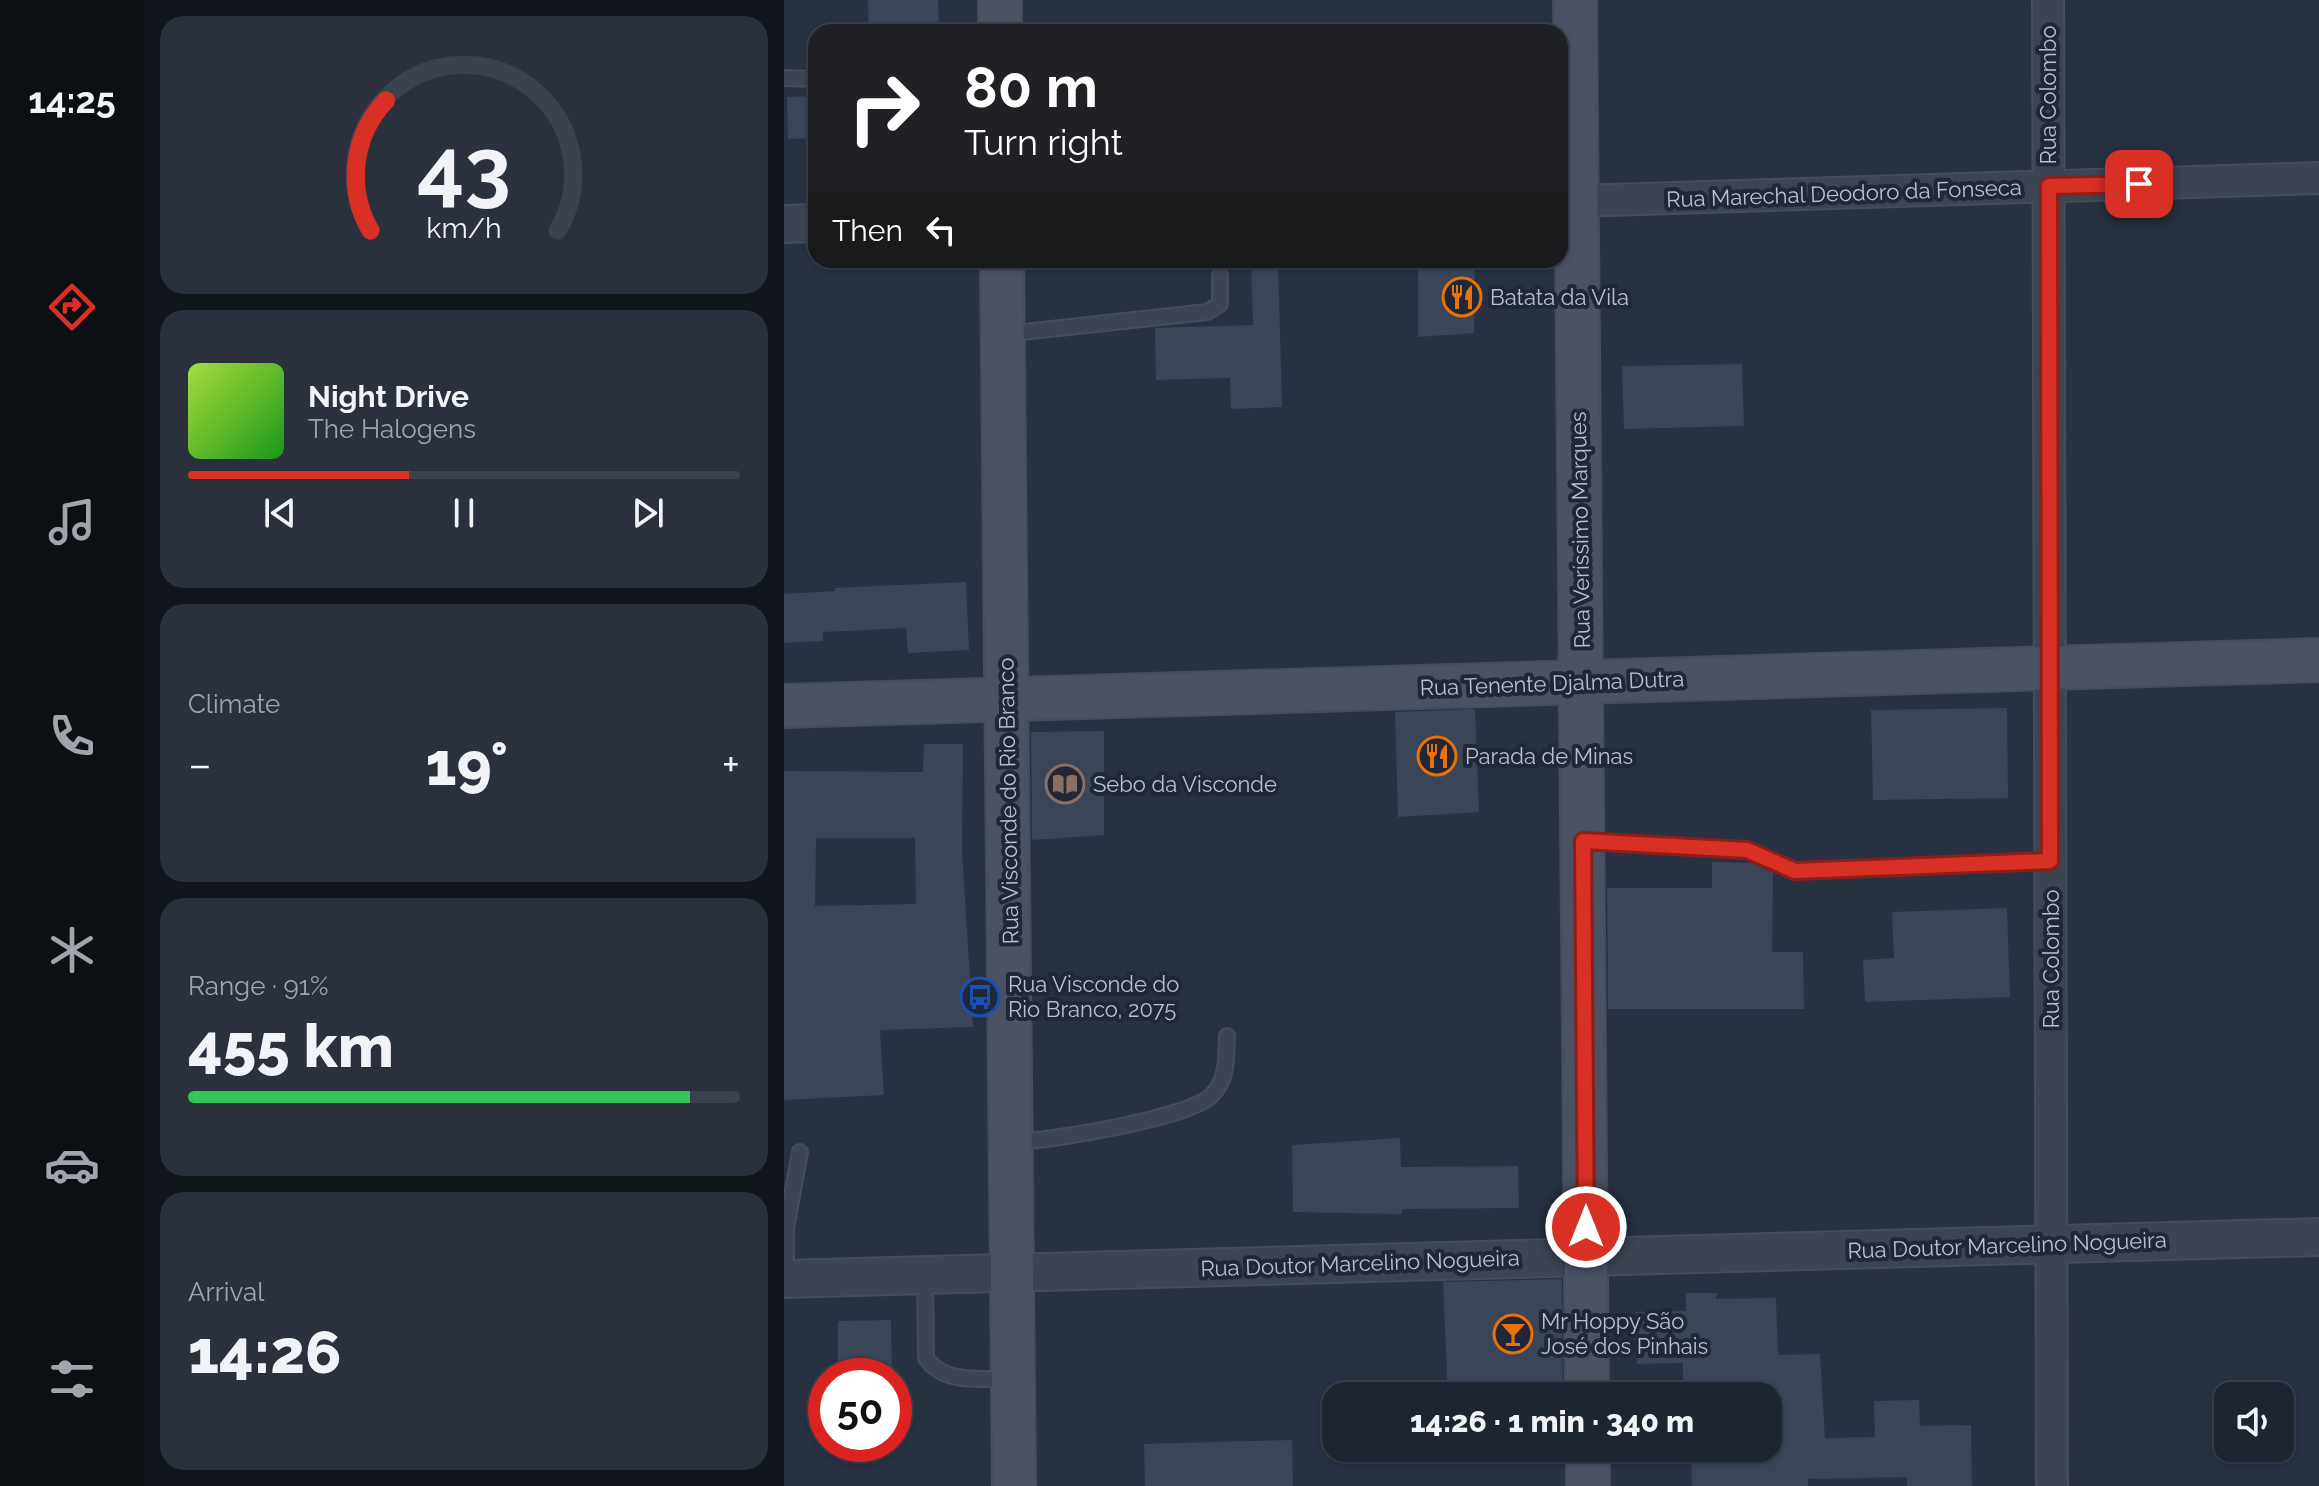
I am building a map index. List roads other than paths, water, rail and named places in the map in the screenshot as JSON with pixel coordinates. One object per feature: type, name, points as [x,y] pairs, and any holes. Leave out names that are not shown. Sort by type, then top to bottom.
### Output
[{"type":"main road","points":[[1000,0],[1000,24]]},
{"type":"main road","name":"Rua Veríssimo Marques","points":[[1575,0],[1568,201],[1581,682],[1587,1382]]},
{"type":"main road","name":"Rua Visconde do Rio Branco","points":[[1002,268],[1014,1486]]},
{"type":"main road","name":"Rua Tenente Djalma Dutra","points":[[784,706],[2319,660]]},
{"type":"main road","points":[[1588,1462],[1588,1486]]},
{"type":"street","name":"Rua Colombo","points":[[2048,0],[2052,1486]]},
{"type":"street","name":"Rua Marechal Deodoro da Fonseca","points":[[1568,201],[2319,178]]},
{"type":"street","points":[[784,224],[808,223]]},
{"type":"street","name":"Rua Doutor Marcelino Nogueira","points":[[785,1279],[2319,1237]]},
{"type":"lane","points":[[784,78],[808,79]]},
{"type":"lane","points":[[1003,335],[1207,312],[1220,304],[1220,275]]},
{"type":"lane","points":[[1583,841],[1747,850],[1795,871],[2050,861]]},
{"type":"lane","points":[[1011,1142],[1128,1124],[1185,1110],[1211,1097],[1225,1075],[1227,1036]]},
{"type":"lane","points":[[785,1279],[786,1228],[800,1152]]},
{"type":"lane","points":[[925,1275],[926,1358],[933,1368],[948,1377],[1013,1379]]},
{"type":"place","name":"Batata da Vila","points":[[1462,297]]},
{"type":"place","name":"Parada de Minas","points":[[1437,756]]},
{"type":"place","name":"Sebo da Visconde","points":[[1065,784]]},
{"type":"place","name":"Rua Visconde do Rio Branco, 2075","points":[[980,997]]},
{"type":"place","name":"Mr Hoppy São José dos Pinhais","points":[[1513,1334]]}]
